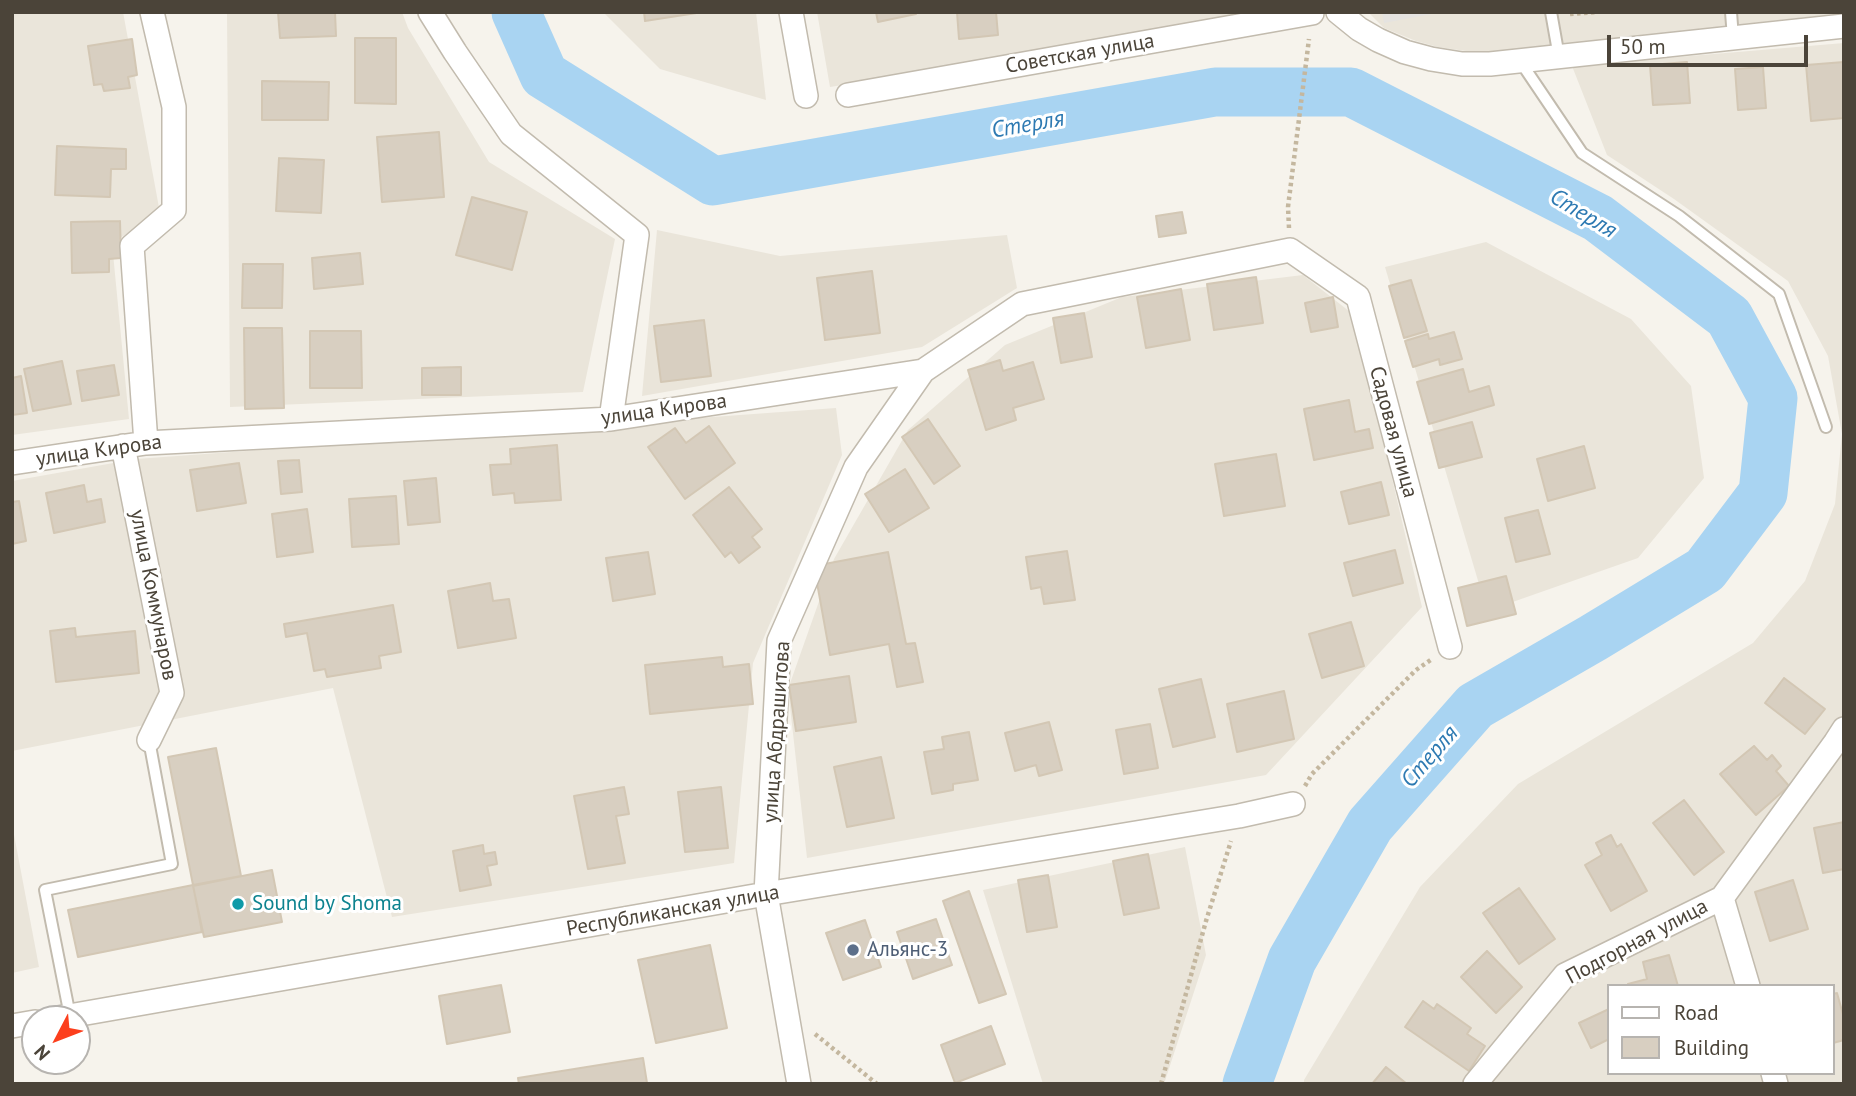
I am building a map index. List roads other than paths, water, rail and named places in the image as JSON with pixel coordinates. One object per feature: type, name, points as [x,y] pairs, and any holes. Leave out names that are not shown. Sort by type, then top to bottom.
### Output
[{"type":"street","points":[[146,443],[132,246],[174,210],[174,107],[152,12]]},
{"type":"street","points":[[430,12],[511,134],[637,235],[611,419]]},
{"type":"street","points":[[791,12],[806,96]]},
{"type":"street","points":[[1338,12],[1359,29],[1405,52],[1462,64],[1490,64],[1844,26]]},
{"type":"street","name":"Советская улица","points":[[848,95],[1312,18]]},
{"type":"street","name":"улица Кирова","points":[[12,463],[146,443],[611,419],[923,372],[1022,304],[1290,250]]},
{"type":"street","name":"Садовая улица","points":[[1290,250],[1358,297],[1450,647]]},
{"type":"street","name":"улица Абдрашитова","points":[[799,1084],[766,894],[779,640],[856,467],[923,372]]},
{"type":"street","name":"улица Коммунаров","points":[[123,446],[172,693],[149,740]]},
{"type":"street","name":"Подгорная улица","points":[[1475,1084],[1564,975],[1722,898],[1844,729]]},
{"type":"street","name":"Республиканская улица","points":[[91,1012],[766,894],[1238,816],[1293,804]]},
{"type":"street","points":[[1722,898],[1747,984]]},
{"type":"lane","points":[[1731,12],[1733,38]]},
{"type":"lane","points":[[1551,14],[1559,57]]},
{"type":"lane","points":[[1520,61],[1582,152],[1679,216],[1779,294],[1826,427]]},
{"type":"lane","points":[[59,1005],[45,890],[172,864],[149,740]]},
{"type":"waterway","name":"Стерля","points":[[516,12],[544,75],[713,181],[1215,92],[1351,92],[1598,218],[1729,317],[1773,398],[1763,493],[1705,570],[1475,706],[1370,825],[1292,960],[1247,1084]]},
{"type":"place","name":"Sound by Shoma","points":[[238,904]]},
{"type":"place","name":"Альянс-3","points":[[853,950]]}]
